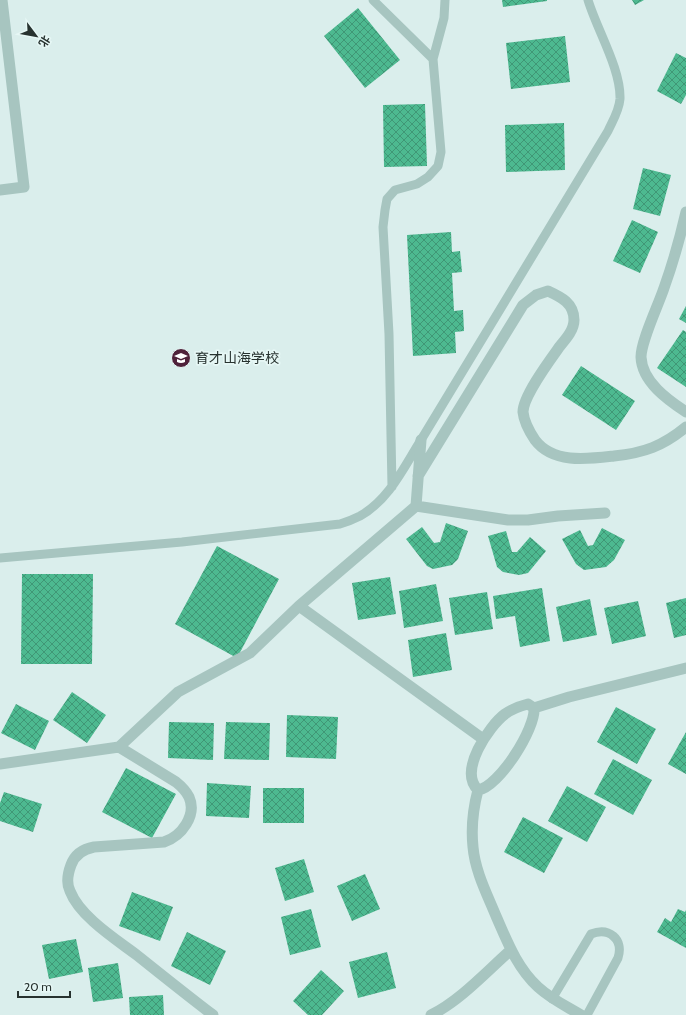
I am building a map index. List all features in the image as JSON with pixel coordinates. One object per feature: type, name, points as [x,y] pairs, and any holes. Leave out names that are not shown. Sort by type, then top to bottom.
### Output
[{"type":"street","points":[[0,190],[24,187],[2,0]]},
{"type":"street","points":[[686,212],[677,250],[642,347],[641,358],[644,370],[649,379],[669,401],[686,412]]},
{"type":"street","points":[[418,476],[523,305],[536,295],[548,291],[562,297],[572,309],[574,321],[569,335],[531,390],[524,404],[523,412],[525,423],[530,434],[537,442],[559,456],[592,459],[628,455],[650,449],[686,427]]},
{"type":"street","points":[[0,764],[119,747],[178,692],[250,652],[299,606],[416,506],[421,440]]},
{"type":"street","points":[[416,506],[508,520],[528,520],[558,516],[605,513]]},
{"type":"street","points":[[299,606],[483,739]]},
{"type":"street","points":[[534,708],[686,668]]},
{"type":"street","points":[[528,704],[534,708],[535,714],[519,748],[502,773],[489,786],[478,790],[474,786],[472,768],[483,739],[496,723],[505,715],[515,708],[528,704]]},
{"type":"street","points":[[119,747],[176,782],[183,788],[191,805],[190,814],[186,824],[179,834],[164,842],[87,848],[82,851],[76,855],[69,870],[68,885],[70,892],[78,904],[96,923],[213,1015]]},
{"type":"street","points":[[478,790],[472,826],[473,848],[478,871],[511,950],[523,970],[537,986],[552,999],[581,1015]]},
{"type":"street","points":[[432,1015],[442,1010],[458,998],[511,950]]},
{"type":"lane","points":[[373,0],[433,59]]},
{"type":"lane","points":[[392,487],[389,334],[383,226],[387,199],[395,190],[417,184],[428,177],[438,166],[441,152],[433,59],[444,18],[445,0]]},
{"type":"lane","points":[[0,558],[182,542],[340,524],[361,515],[379,502],[392,487],[421,440],[617,113],[620,99],[619,85],[613,64],[588,0]]},
{"type":"lane","points":[[552,999],[591,934],[599,931],[606,932],[615,937],[619,943],[620,950],[618,958],[587,1015]]},
{"type":"building","points":[[502,0],[547,0],[547,1],[503,7]]},
{"type":"building","points":[[632,0],[644,0],[635,5]]},
{"type":"building","points":[[358,8],[400,60],[365,88],[324,36]]},
{"type":"building","points":[[565,36],[570,82],[511,89],[506,43]]},
{"type":"building","points":[[676,53],[686,58],[686,95],[681,104],[657,91]]},
{"type":"building","points":[[425,104],[427,166],[384,167],[383,105]]},
{"type":"building","points":[[564,123],[565,170],[506,172],[505,125]]},
{"type":"building","points":[[643,168],[671,175],[660,216],[633,209]]},
{"type":"building","points":[[632,220],[658,232],[640,273],[613,261]]},
{"type":"building","points":[[451,232],[452,252],[460,251],[462,272],[452,273],[454,311],[463,310],[464,331],[455,332],[456,353],[413,356],[407,235]]},
{"type":"building","points":[[686,306],[686,323],[679,319]]},
{"type":"building","points":[[683,330],[686,332],[686,387],[657,368]]},
{"type":"building","points":[[581,366],[635,401],[616,430],[562,395]]},
{"type":"building","points":[[446,523],[468,531],[458,559],[452,565],[433,569],[427,566],[406,539],[422,527],[434,543],[440,542]]},
{"type":"building","points":[[602,528],[625,540],[614,560],[606,567],[584,570],[576,564],[562,539],[580,530],[588,546],[593,545]]},
{"type":"building","points":[[506,531],[512,552],[517,552],[530,537],[546,551],[528,573],[519,575],[503,572],[497,567],[488,536]]},
{"type":"building","points":[[217,546],[279,579],[237,658],[175,624]]},
{"type":"building","points":[[22,574],[93,574],[92,664],[21,664]]},
{"type":"building","points":[[390,577],[396,614],[358,620],[352,583]]},
{"type":"building","points":[[436,584],[443,621],[404,628],[399,591]]},
{"type":"building","points":[[542,588],[550,641],[520,647],[515,616],[496,619],[493,596]]},
{"type":"building","points":[[487,592],[493,629],[455,635],[449,598]]},
{"type":"building","points":[[686,598],[686,635],[674,638],[666,603]]},
{"type":"building","points":[[590,599],[597,635],[563,642],[556,607]]},
{"type":"building","points":[[638,601],[646,636],[612,644],[604,608]]},
{"type":"building","points":[[446,633],[452,670],[413,677],[408,640]]},
{"type":"building","points":[[72,692],[106,715],[87,743],[53,720]]},
{"type":"building","points":[[16,704],[49,721],[35,750],[1,733]]},
{"type":"building","points":[[616,707],[656,729],[637,764],[597,742]]},
{"type":"building","points":[[287,715],[338,717],[336,759],[286,757]]},
{"type":"building","points":[[169,722],[214,723],[213,760],[168,758]]},
{"type":"building","points":[[226,722],[270,723],[269,760],[224,759]]},
{"type":"building","points":[[686,732],[686,774],[668,764]]},
{"type":"building","points":[[613,759],[652,780],[633,815],[594,794]]},
{"type":"building","points":[[126,768],[176,794],[152,838],[102,812]]},
{"type":"building","points":[[207,783],[251,786],[249,818],[206,816]]},
{"type":"building","points":[[567,786],[606,807],[587,842],[548,821]]},
{"type":"building","points":[[263,788],[304,788],[304,823],[263,823]]},
{"type":"building","points":[[4,792],[42,804],[33,832],[0,821],[0,803]]},
{"type":"building","points":[[523,817],[563,838],[544,873],[504,852]]},
{"type":"building","points":[[304,859],[314,892],[285,901],[275,868]]},
{"type":"building","points":[[365,874],[380,909],[352,921],[337,886]]},
{"type":"building","points":[[132,892],[173,907],[160,941],[119,926]]},
{"type":"building","points":[[311,909],[321,947],[290,955],[281,917]]},
{"type":"building","points":[[678,909],[685,912],[686,910],[686,948],[657,932],[665,918],[671,922]]},
{"type":"building","points":[[187,932],[226,951],[210,985],[171,966]]},
{"type":"building","points":[[76,939],[83,972],[49,979],[42,945]]},
{"type":"building","points":[[387,952],[396,988],[358,998],[349,962]]},
{"type":"building","points":[[118,963],[123,998],[93,1002],[88,968]]},
{"type":"building","points":[[321,970],[344,991],[322,1015],[308,1015],[293,1001]]},
{"type":"building","points":[[163,995],[164,1015],[130,1015],[129,997]]},
{"type":"place","name":"育才山海学校","points":[[181,358]]}]
